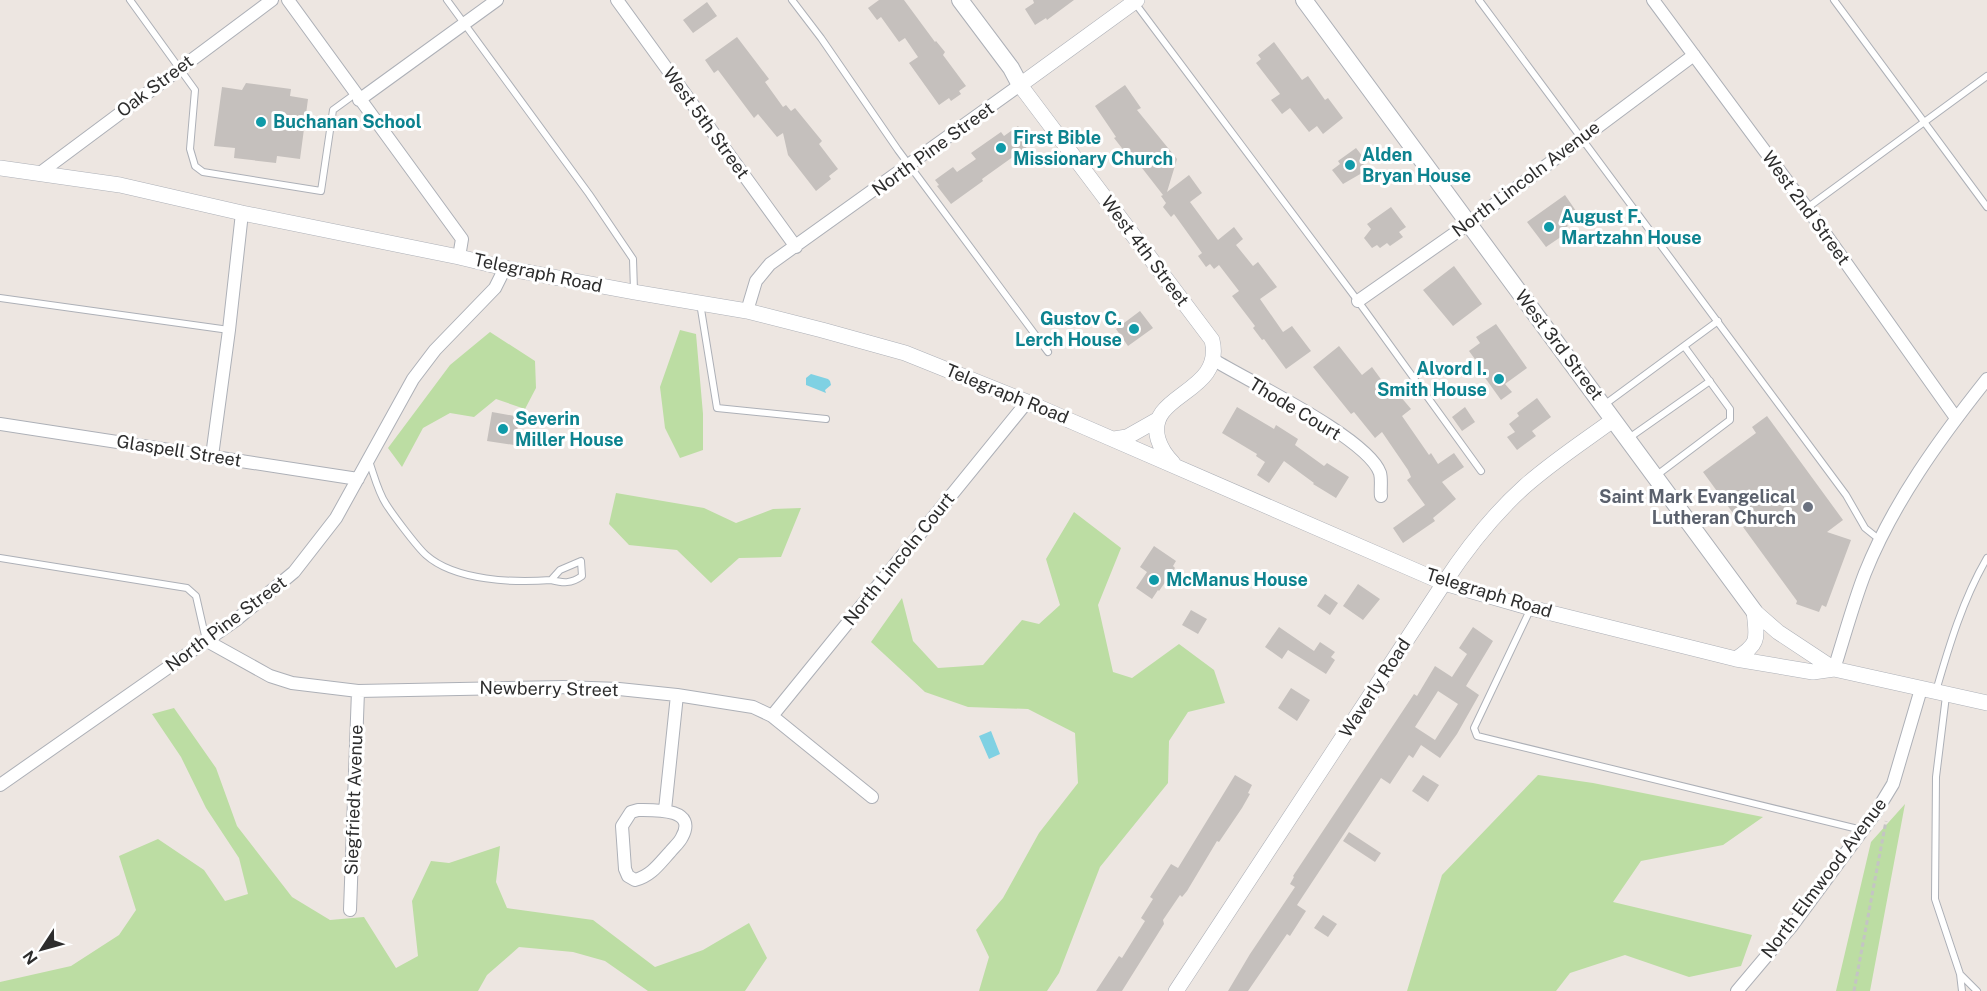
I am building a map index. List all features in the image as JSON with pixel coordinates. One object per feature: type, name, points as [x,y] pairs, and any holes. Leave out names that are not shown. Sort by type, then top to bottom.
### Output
[{"type":"main road","name":"West 4th Street","points":[[960,0],[1011,68],[1020,86]]},
{"type":"main road","name":"West 3rd Street","points":[[1304,0],[1754,611]]},
{"type":"street","name":"Oak Street","points":[[40,173],[272,0]]},
{"type":"street","points":[[288,0],[462,239],[459,257]]},
{"type":"street","points":[[357,97],[497,0]]},
{"type":"street","name":"West 5th Street","points":[[617,0],[796,247]]},
{"type":"street","name":"West 2nd Street","points":[[1653,0],[1807,208],[1956,418]]},
{"type":"street","name":"North Pine Street","points":[[747,310],[756,281],[770,264],[1135,1]]},
{"type":"street","name":"North Lincoln Avenue","points":[[1358,302],[1468,224],[1694,55]]},
{"type":"street","name":"West 4th Street","points":[[1020,86],[1212,340],[1214,360]]},
{"type":"street","name":"Telegraph Road","points":[[0,171],[40,173],[120,185],[505,268],[747,310],[904,353],[1178,466],[1444,583],[1531,608],[1736,659],[1813,672],[1834,669],[1987,703]]},
{"type":"street","points":[[212,456],[242,213]]},
{"type":"street","name":"North Pine Street","points":[[1,782],[207,641],[294,572],[336,518],[413,379],[435,350],[495,288],[505,268]]},
{"type":"street","points":[[1114,439],[1127,437],[1157,420],[1171,402],[1197,384],[1214,360]]},
{"type":"street","name":"Thode Court","points":[[1214,360],[1310,413],[1344,436],[1367,456],[1380,473],[1381,496]]},
{"type":"street","points":[[1834,669],[1865,573],[1881,540],[1920,471],[1956,418],[1987,379]]},
{"type":"street","name":"North Lincoln Court","points":[[772,716],[1027,402]]},
{"type":"street","points":[[1157,420],[1157,436],[1161,448],[1167,458],[1178,466]]},
{"type":"street","name":"Waverly Road","points":[[1176,991],[1444,583],[1478,535],[1505,505],[1551,464],[1613,420]]},
{"type":"street","name":"Glaspell Street","points":[[0,424],[358,479]]},
{"type":"street","points":[[1736,659],[1754,644],[1756,637],[1754,611]]},
{"type":"street","name":"West 3rd Street","points":[[1754,611],[1778,632],[1834,669]]},
{"type":"street","name":"Newberry Street","points":[[207,641],[270,676],[292,682],[358,691],[563,687],[619,689],[753,707],[772,716],[872,796]]},
{"type":"street","name":"Siegfriedt Avenue","points":[[350,910],[358,691]]},
{"type":"street","name":"North Elmwood Avenue","points":[[1737,991],[1791,927],[1876,812],[1893,784],[1934,692]]},
{"type":"street","points":[[665,810],[677,695]]},
{"type":"street","points":[[665,810],[678,814],[683,820],[685,828],[683,837],[652,872],[644,878],[635,880],[628,876],[625,869],[622,826],[631,812],[665,810]]},
{"type":"lane","points":[[130,0],[195,90],[190,149],[195,166],[203,172],[321,191],[333,110],[357,97]]},
{"type":"lane","points":[[447,0],[589,194],[633,259],[634,292]]},
{"type":"lane","points":[[792,0],[1047,352]]},
{"type":"lane","points":[[1479,0],[1846,495],[1865,528],[1881,540]]},
{"type":"lane","points":[[1834,0],[1987,207]]},
{"type":"lane","points":[[1135,1],[1481,471]]},
{"type":"lane","points":[[1807,208],[1987,76]]},
{"type":"lane","points":[[0,298],[229,330]]},
{"type":"lane","points":[[700,303],[717,408],[826,419]]},
{"type":"lane","points":[[1604,405],[1718,321]]},
{"type":"lane","points":[[1655,476],[1730,420],[1730,409],[1684,346]]},
{"type":"lane","points":[[1627,439],[1710,381]]},
{"type":"lane","points":[[369,461],[386,504],[427,556],[450,568],[481,578],[525,582],[575,581],[582,576],[581,561],[560,570],[551,580]]},
{"type":"lane","points":[[0,558],[187,588],[196,596],[207,641]]},
{"type":"lane","points":[[1962,991],[1960,974],[1935,899],[1934,692],[1951,639],[1976,578],[1987,558]]},
{"type":"lane","points":[[1531,608],[1474,728],[1477,736],[1862,830]]},
{"type":"lane","points":[[1960,974],[1977,991]]},
{"type":"path","points":[[1854,991],[1886,819]]},
{"type":"green space","points":[[680,330],[696,334],[703,414],[703,450],[680,458],[665,428],[660,387]]},
{"type":"green space","points":[[490,332],[535,361],[536,388],[525,409],[496,399],[474,417],[450,413],[423,428],[402,467],[388,448],[450,365]]},
{"type":"green space","points":[[616,493],[704,508],[736,523],[773,509],[801,508],[781,557],[739,558],[711,583],[677,550],[629,545],[609,524]]},
{"type":"green space","points":[[1074,512],[1121,548],[1098,605],[1113,672],[1132,678],[1179,644],[1214,670],[1225,703],[1188,712],[1169,741],[1168,783],[1100,867],[1059,973],[1047,991],[979,991],[989,957],[976,930],[1003,898],[1039,833],[1078,783],[1075,733],[1028,709],[968,707],[925,692],[871,642],[902,598],[913,641],[938,668],[983,665],[1022,620],[1039,624],[1060,605],[1046,559]]},
{"type":"green space","points":[[174,708],[216,768],[237,826],[292,897],[330,920],[364,917],[396,968],[418,956],[412,901],[431,861],[449,863],[500,846],[496,882],[507,908],[593,920],[655,967],[703,950],[749,923],[767,958],[745,991],[648,991],[605,961],[573,952],[519,947],[487,975],[478,991],[0,991],[0,982],[71,966],[119,935],[136,910],[119,856],[158,839],[204,870],[225,901],[248,894],[239,858],[206,808],[181,757],[152,714]]},
{"type":"green space","points":[[1538,775],[1593,783],[1763,817],[1723,845],[1641,861],[1613,902],[1752,935],[1741,966],[1689,977],[1625,955],[1570,973],[1556,991],[1407,991],[1442,875]]},
{"type":"green space","points":[[1905,804],[1870,991],[1836,991],[1871,842]]},
{"type":"water","points":[[811,374],[830,381],[831,385],[825,390],[826,393],[806,385],[806,378]]},
{"type":"water","points":[[991,731],[1000,754],[989,759],[979,736]]},
{"type":"building","points":[[879,0],[904,0],[945,52],[943,55],[966,86],[959,91],[961,94],[939,105],[909,63],[918,57],[905,38],[899,42],[881,17],[877,20],[868,8]]},
{"type":"building","points":[[1033,0],[1074,0],[1047,20],[1046,18],[1035,25],[1025,9],[1034,3]]},
{"type":"building","points":[[707,2],[717,16],[693,33],[683,20]]},
{"type":"building","points":[[737,37],[769,79],[765,82],[783,107],[786,105],[791,111],[795,108],[822,141],[819,144],[838,169],[829,176],[831,179],[816,191],[788,155],[783,133],[777,137],[758,114],[754,118],[718,70],[714,73],[705,60]]},
{"type":"building","points":[[1274,42],[1302,80],[1308,76],[1325,100],[1328,98],[1343,118],[1323,134],[1317,126],[1309,132],[1290,108],[1282,114],[1271,100],[1280,94],[1256,63],[1261,59],[1258,55]]},
{"type":"building","name":"Buchanan School","points":[[246,83],[291,89],[290,96],[308,99],[300,159],[277,156],[276,163],[234,158],[235,148],[214,146],[222,87],[242,90]]},
{"type":"building","points":[[1125,85],[1141,108],[1137,110],[1177,159],[1167,192],[1189,175],[1202,193],[1190,202],[1218,240],[1234,227],[1243,239],[1236,245],[1253,266],[1258,262],[1277,287],[1260,299],[1283,332],[1292,326],[1311,351],[1286,369],[1253,328],[1255,326],[1232,296],[1239,291],[1219,265],[1214,269],[1210,264],[1206,267],[1198,256],[1202,253],[1174,214],[1171,217],[1163,207],[1166,203],[1161,196],[1163,195],[1135,159],[1132,161],[1114,138],[1116,137],[1095,106]]},
{"type":"building","points":[[1018,126],[1031,144],[951,204],[935,180],[953,167],[957,172],[976,159],[971,153],[1001,132],[1004,136]]},
{"type":"building","name":"Alden Bryan House","points":[[1356,148],[1367,162],[1360,167],[1362,173],[1343,184],[1332,170],[1340,164],[1338,161]]},
{"type":"building","name":"August F. Martzahn House","points":[[1565,195],[1576,211],[1563,220],[1568,226],[1565,228],[1568,232],[1546,247],[1527,222]]},
{"type":"building","points":[[1391,207],[1406,227],[1399,232],[1403,237],[1390,246],[1387,243],[1380,248],[1377,245],[1372,248],[1364,238],[1371,229],[1367,224]]},
{"type":"building","points":[[1454,266],[1482,304],[1453,326],[1423,290]]},
{"type":"building","name":"Gustov C. Lerch House","points":[[1140,311],[1153,328],[1128,346],[1116,329]]},
{"type":"building","points":[[1496,324],[1527,368],[1505,384],[1512,392],[1501,400],[1469,351],[1480,343],[1476,337]]},
{"type":"building","points":[[1339,346],[1362,375],[1372,367],[1391,393],[1395,390],[1411,409],[1402,416],[1438,464],[1454,453],[1464,467],[1442,482],[1456,499],[1433,518],[1435,521],[1403,543],[1393,528],[1425,505],[1407,480],[1411,477],[1408,470],[1382,432],[1375,438],[1354,412],[1351,414],[1313,367]]},
{"type":"building","points":[[1537,398],[1551,417],[1532,431],[1536,436],[1517,450],[1507,437],[1515,432],[1509,424],[1519,416],[1517,413]]},
{"type":"building","points":[[1237,407],[1274,429],[1276,425],[1298,439],[1295,445],[1324,466],[1327,463],[1349,477],[1336,498],[1313,484],[1284,461],[1269,483],[1257,475],[1265,462],[1256,456],[1257,454],[1222,433]]},
{"type":"building","points":[[1465,407],[1475,422],[1462,431],[1452,417]]},
{"type":"building","name":"Severin Miller House","points":[[492,412],[520,417],[514,445],[487,441]]},
{"type":"building","name":"Saint Mark Evangelical Lutheran Church","points":[[1767,416],[1843,520],[1827,532],[1851,540],[1826,607],[1822,605],[1819,612],[1796,604],[1797,601],[1703,472],[1756,433],[1752,427]]},
{"type":"building","name":"McManus House","points":[[1154,546],[1176,561],[1173,566],[1175,568],[1152,599],[1136,588],[1147,572],[1140,567]]},
{"type":"building","points":[[1358,584],[1380,599],[1363,620],[1343,606]]},
{"type":"building","points":[[1325,594],[1338,603],[1330,615],[1317,606]]},
{"type":"building","points":[[1191,610],[1207,619],[1198,634],[1182,625]]},
{"type":"building","points":[[1279,627],[1314,651],[1320,642],[1335,652],[1331,657],[1335,660],[1326,674],[1288,650],[1282,659],[1265,647]]},
{"type":"building","points":[[1473,627],[1493,641],[1466,686],[1479,695],[1457,734],[1440,758],[1421,745],[1413,758],[1409,755],[1390,784],[1381,778],[1297,905],[1306,911],[1290,936],[1287,934],[1248,991],[1228,991],[1295,887],[1290,884],[1293,876],[1414,694],[1417,696],[1435,666],[1452,677],[1467,654],[1459,648]],"holes":[[[1438,691],[1458,704],[1435,740],[1415,727]]]},
{"type":"building","points":[[1291,688],[1310,700],[1297,721],[1278,708]]},
{"type":"building","points":[[1235,775],[1252,785],[1242,808],[1219,842],[1217,841],[1187,891],[1182,897],[1180,895],[1163,920],[1164,924],[1122,991],[1096,991],[1119,956],[1122,958],[1145,921],[1141,918],[1153,899],[1150,897],[1171,864],[1178,868]]},
{"type":"building","points":[[1423,775],[1439,785],[1428,802],[1412,791]]},
{"type":"building","points":[[1349,832],[1381,853],[1375,862],[1343,841]]},
{"type":"building","points":[[1323,915],[1337,924],[1328,937],[1314,928]]},
{"type":"place","name":"Buchanan School","points":[[261,122]]},
{"type":"place","name":"First Bible Missionary Church","points":[[1001,148]]},
{"type":"place","name":"Alden Bryan House","points":[[1350,165]]},
{"type":"place","name":"August F. Martzahn House","points":[[1549,227]]},
{"type":"place","name":"Gustov C. Lerch House","points":[[1134,329]]},
{"type":"place","name":"Alvord I. Smith House","points":[[1499,379]]},
{"type":"place","name":"Severin Miller House","points":[[503,429]]},
{"type":"place","name":"Saint Mark Evangelical Lutheran Church","points":[[1808,507]]},
{"type":"place","name":"McManus House","points":[[1154,580]]}]
